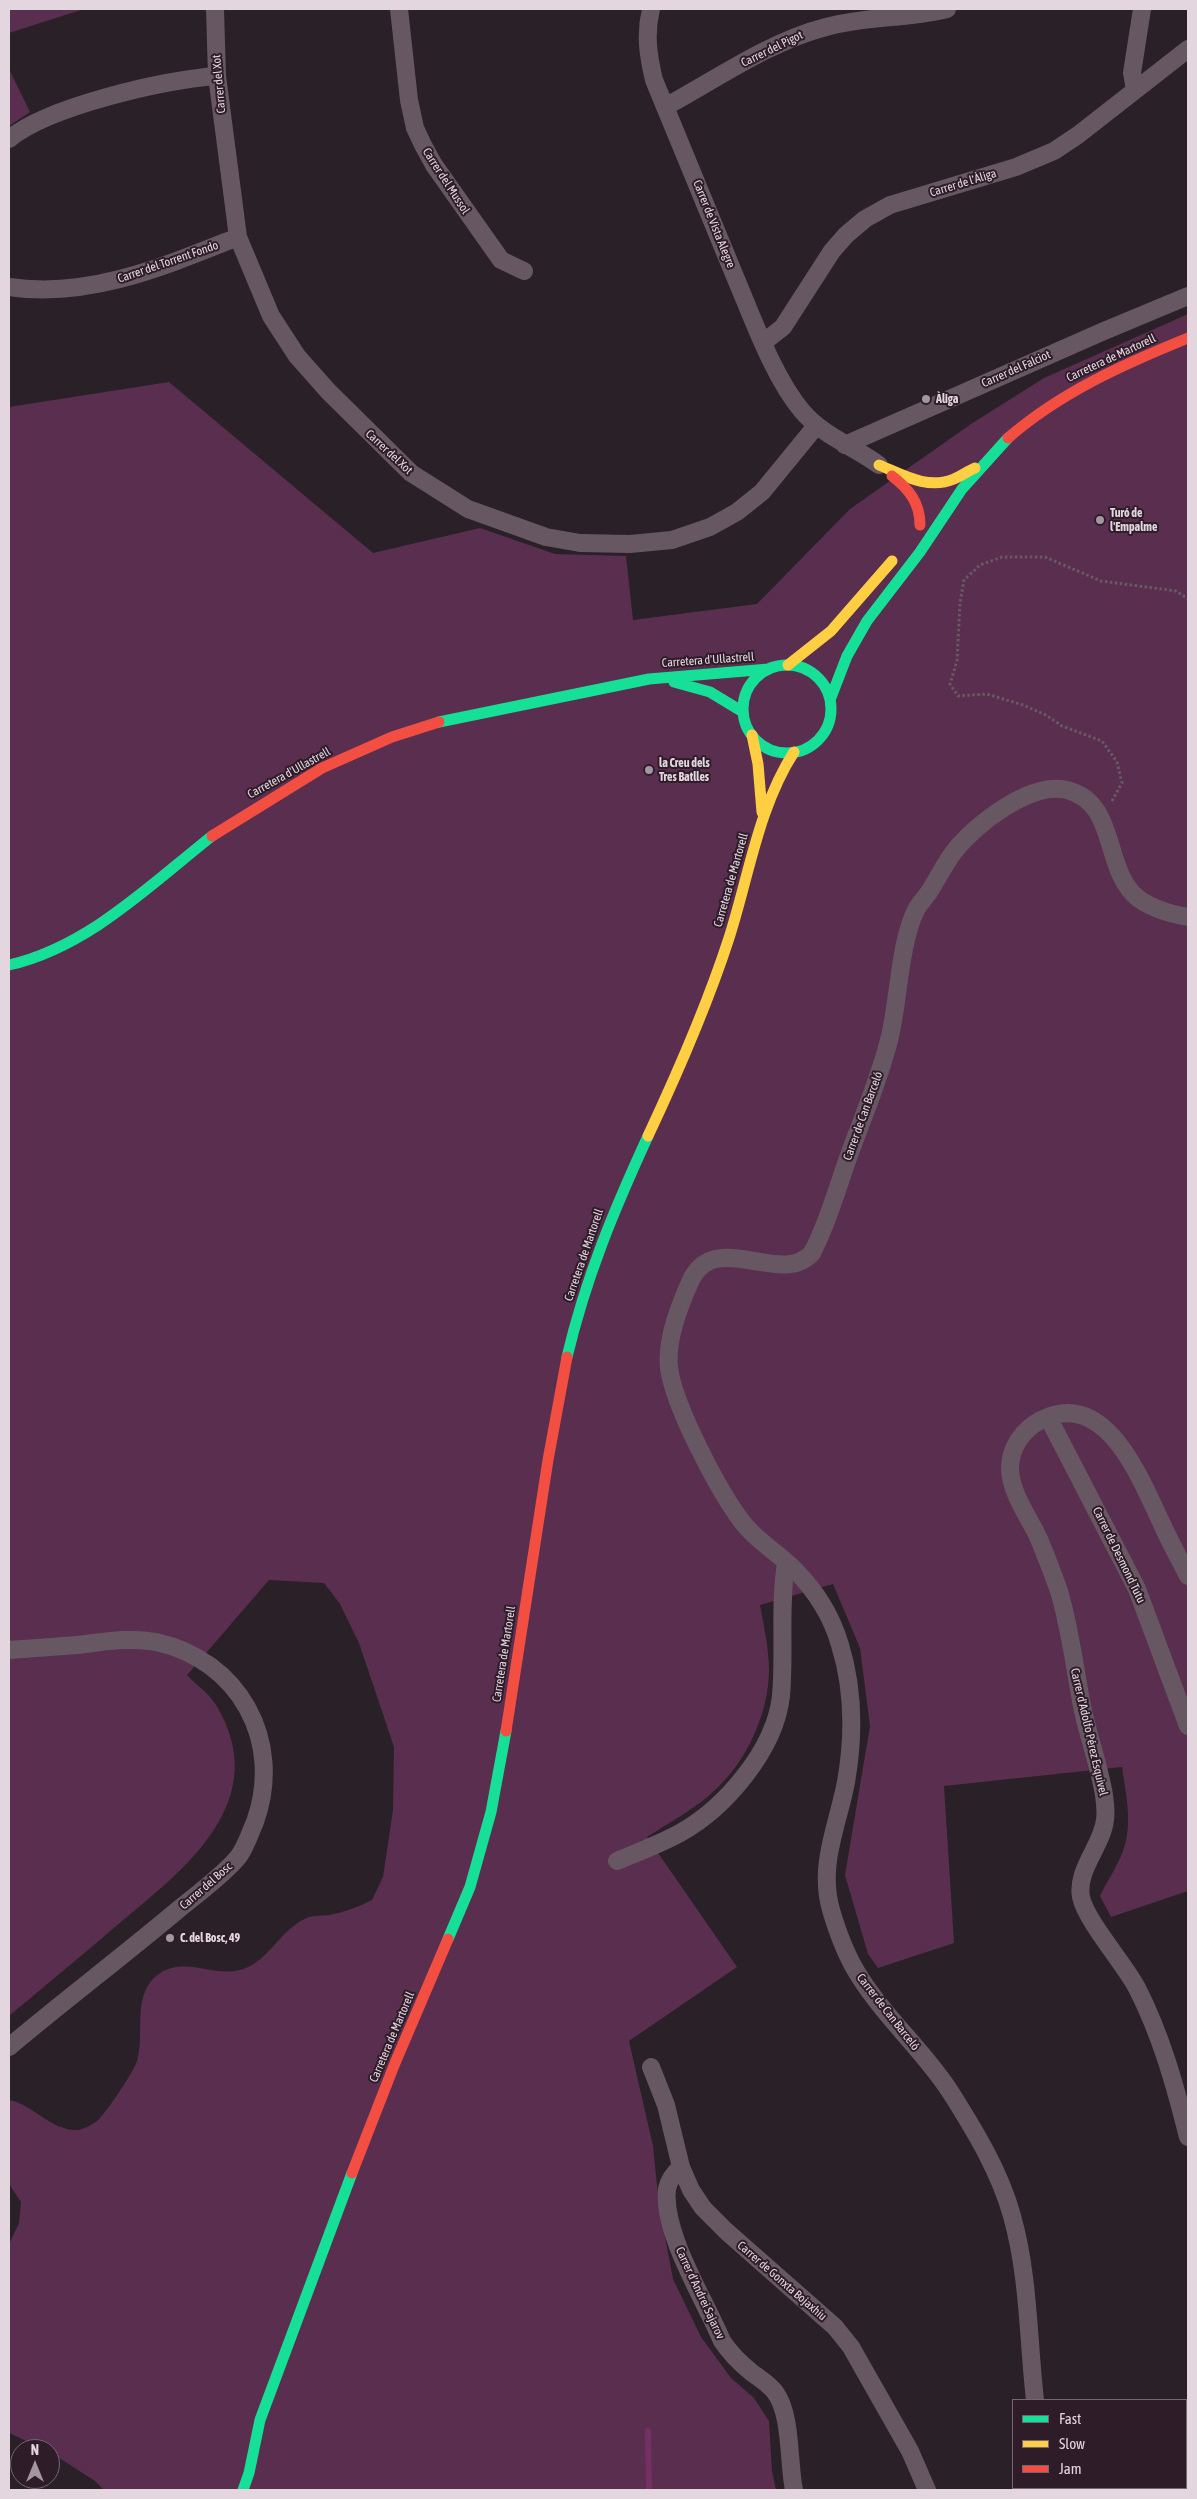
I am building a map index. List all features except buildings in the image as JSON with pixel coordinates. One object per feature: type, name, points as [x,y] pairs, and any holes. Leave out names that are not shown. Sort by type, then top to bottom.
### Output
[{"type":"main road","name":"Carretera de Martorell","points":[[879,465],[913,494],[919,507],[918,529],[961,490],[1021,425],[1057,400],[1098,376],[1188,338]]},
{"type":"main road","points":[[879,465],[921,483],[937,484],[953,480],[984,463]]},
{"type":"main road","name":"Carretera de Martorell","points":[[762,815],[772,790],[794,752],[805,749],[820,737],[829,720],[830,700],[839,674],[860,632],[937,528],[961,490]]},
{"type":"main road","points":[[788,665],[810,652],[821,641],[860,600],[898,553]]},
{"type":"main road","points":[[743,712],[748,689],[760,674],[768,669],[788,665],[798,666],[815,675],[822,682],[830,700]]},
{"type":"main road","name":"Carretera d'Ullastrell","points":[[9,965],[36,959],[73,941],[112,916],[223,827],[322,768],[392,737],[449,719],[649,678],[768,669]]},
{"type":"main road","name":"Carretera d'Ullastrell","points":[[649,678],[691,685],[717,695],[743,712]]},
{"type":"main road","name":"Carretera de Martorell","points":[[243,2490],[260,2420],[300,2310],[378,2106],[470,1887],[494,1794],[508,1722],[549,1452],[561,1381],[575,1323],[593,1264],[615,1207],[674,1080],[710,991],[729,938],[760,831],[762,815],[758,764],[752,735],[747,727],[743,712]]},
{"type":"main road","points":[[752,735],[767,748],[776,751],[794,752]]},
{"type":"main road","points":[[239,2459],[260,2420]]},
{"type":"street","name":"Carrer del Xot","points":[[215,9],[216,76],[238,237],[271,316],[297,356],[328,392],[411,473],[468,509],[546,537],[580,543],[630,544],[672,540],[710,527],[737,512],[762,492],[816,426]]},
{"type":"street","name":"Carrer del Mussol","points":[[399,9],[409,100],[415,128],[423,145],[434,166],[501,260],[524,272]]},
{"type":"street","name":"Carrer de Vista Alegre","points":[[651,9],[647,24],[647,50],[654,80],[764,342],[785,387],[801,410],[816,426],[845,445],[863,453],[879,465]]},
{"type":"street","name":"Carrer del Pigot","points":[[665,107],[772,46],[799,35],[828,26],[917,15],[947,9]]},
{"type":"street","points":[[1135,90],[1132,73],[1142,9]]},
{"type":"street","name":"Carrer de l'Àliga","points":[[764,342],[783,327],[832,251],[846,235],[865,219],[890,205],[1016,167],[1054,151],[1078,135],[1188,49]]},
{"type":"street","points":[[9,139],[41,120],[72,109],[160,84],[216,76]]},
{"type":"street","name":"Carrer del Torrent Fondo","points":[[9,287],[28,290],[66,290],[107,282],[176,261],[238,237]]},
{"type":"street","name":"Carrer del Falciot","points":[[845,445],[1095,334],[1188,296]]},
{"type":"street","name":"Carrer de Can Barceló","points":[[1035,2399],[1021,2254],[1012,2214],[1000,2181],[980,2141],[935,2069],[861,1980],[848,1957],[831,1909],[826,1878],[833,1830],[845,1784],[850,1750],[850,1688],[840,1643],[822,1604],[786,1563],[744,1524],[705,1460],[678,1401],[669,1365],[670,1349],[674,1330],[691,1279],[704,1262],[714,1258],[731,1258],[793,1264],[805,1262],[812,1253],[889,1040],[909,931],[914,917],[953,853],[979,826],[1003,808],[1052,788],[1067,790],[1084,797],[1104,822],[1122,877],[1132,892],[1140,899],[1168,913],[1188,917]]},
{"type":"street","points":[[1048,1417],[1080,1416],[1098,1423],[1108,1431],[1138,1472],[1188,1576]]},
{"type":"street","name":"Carrer de Desmond Tutu","points":[[1048,1417],[1138,1589],[1188,1726]]},
{"type":"street","name":"Carrer d'Adolfo Pérez Esquivel","points":[[1048,1417],[1028,1428],[1017,1440],[1011,1455],[1010,1471],[1017,1496],[1038,1539],[1059,1593],[1083,1709],[1104,1796],[1105,1821],[1081,1883],[1081,1898],[1088,1913],[1136,1987],[1148,2013],[1166,2055],[1188,2137]]},
{"type":"street","points":[[617,1861],[680,1833],[704,1817],[758,1759],[767,1742],[781,1698],[782,1589],[786,1563]]},
{"type":"street","name":"Carrer del Bosc","points":[[9,1650],[128,1640],[155,1642],[182,1650],[208,1664],[240,1696],[250,1711],[257,1727],[264,1764],[262,1801],[248,1839],[238,1857],[159,1926],[9,2047]]},
{"type":"street","name":"Carrer de Gonxta Bojaxhiu","points":[[652,2067],[666,2105],[681,2167],[691,2190],[703,2208],[726,2232],[835,2327],[851,2348],[910,2451],[927,2490]]},
{"type":"street","name":"Carrer d'Andrei Sajarov","points":[[681,2167],[671,2175],[667,2190],[672,2228],[678,2248],[722,2341],[731,2354],[775,2391],[782,2404],[787,2421],[789,2461],[794,2490]]},
{"type":"path","points":[[1099,815],[1118,795],[1122,783],[1117,762],[1102,741],[1062,726],[1046,715],[1023,705],[987,694],[958,696],[950,684],[957,660],[960,603],[964,580],[980,565],[1002,557],[1045,557],[1101,581],[1176,591],[1188,599]]},
{"type":"shaded area","points":[[9,9],[84,9],[9,33]]},
{"type":"shaded area","points":[[9,69],[30,112],[9,126]]},
{"type":"shaded area","points":[[1188,314],[1188,1891],[1111,1917],[1100,1896],[1121,1857],[1128,1830],[1128,1809],[1122,1767],[944,1786],[954,1943],[878,1968],[868,1954],[845,1875],[870,1726],[860,1648],[833,1584],[760,1605],[769,1670],[765,1702],[754,1735],[727,1778],[709,1796],[647,1837],[737,1967],[629,2041],[653,2146],[659,2205],[673,2279],[701,2337],[731,2378],[754,2398],[769,2421],[772,2471],[776,2490],[104,2490],[95,2481],[60,2458],[60,2439],[22,2439],[9,2433],[9,2244],[19,2223],[21,2202],[9,2184],[9,2100],[26,2106],[50,2122],[67,2129],[80,2130],[89,2126],[104,2113],[135,2066],[139,2051],[141,2006],[148,1986],[155,1977],[174,1967],[184,1966],[225,1972],[246,1968],[256,1963],[297,1923],[309,1917],[346,1911],[372,1900],[383,1877],[393,1810],[394,1747],[359,1643],[340,1604],[324,1583],[269,1580],[187,1675],[216,1705],[231,1739],[235,1771],[229,1800],[215,1828],[196,1854],[173,1878],[9,2016],[9,407],[169,382],[373,553],[480,528],[555,554],[626,556],[633,620],[757,604],[850,509],[971,424],[1044,378]]},
{"type":"waterway","points":[[648,2431],[649,2490]]},
{"type":"traffic: fast","points":[[830,700],[847,656],[867,621],[920,552],[962,489],[1008,438]]},
{"type":"traffic: fast","points":[[787,665],[804,669],[818,678],[827,692],[831,709],[827,726],[818,740],[804,749],[787,753],[770,749],[756,740],[747,726],[743,709],[747,692],[756,678],[770,669],[787,665]]},
{"type":"traffic: fast","points":[[439,722],[649,679],[769,669]]},
{"type":"traffic: fast","points":[[674,682],[710,692],[743,712]]},
{"type":"traffic: fast","points":[[9,965],[38,956],[92,929],[141,894],[212,836]]},
{"type":"traffic: fast","points":[[567,1357],[592,1271],[648,1136]]},
{"type":"traffic: fast","points":[[448,1939],[470,1887],[491,1812],[506,1731]]},
{"type":"traffic: fast","points":[[243,2490],[249,2473],[260,2420],[352,2173]]},
{"type":"traffic: slow","points":[[879,465],[906,477],[935,483],[954,479],[975,468]]},
{"type":"traffic: slow","points":[[788,665],[831,631],[892,561]]},
{"type":"traffic: slow","points":[[752,735],[758,764],[762,812]]},
{"type":"traffic: slow","points":[[648,1136],[702,1014],[729,938],[771,796],[794,752]]},
{"type":"traffic: jam","points":[[1008,438],[1071,393],[1140,358],[1188,338]]},
{"type":"traffic: jam","points":[[892,476],[904,486],[916,503],[920,525]]},
{"type":"traffic: jam","points":[[212,836],[322,768],[392,737],[439,722]]},
{"type":"traffic: jam","points":[[506,1731],[548,1460],[567,1357]]},
{"type":"traffic: jam","points":[[352,2173],[395,2063],[448,1939]]},
{"type":"place","name":"Àliga","points":[[926,399]]},
{"type":"place","name":"Turó de l'Empalme","points":[[1100,520]]},
{"type":"place","name":"la Creu dels Tres Batlles","points":[[649,770]]},
{"type":"place","name":"C. del Bosc, 49","points":[[170,1938]]}]
